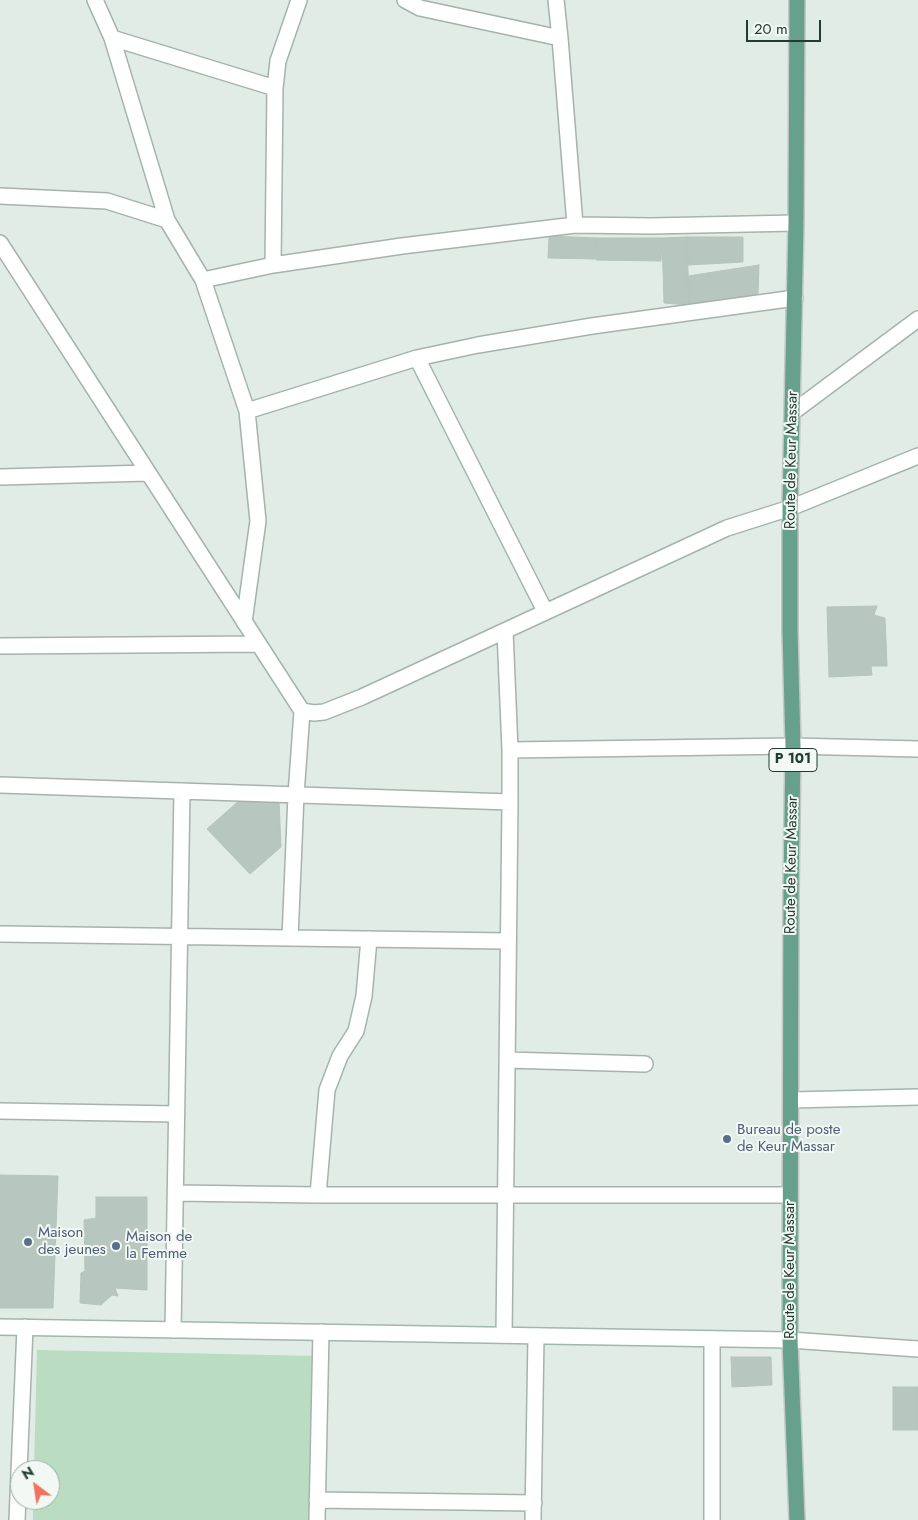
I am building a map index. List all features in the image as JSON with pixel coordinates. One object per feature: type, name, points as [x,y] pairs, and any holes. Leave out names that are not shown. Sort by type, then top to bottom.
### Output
[{"type":"main road","name":"Route de Keur Massar","points":[[797,0],[795,298],[790,508],[790,631],[793,746],[790,1340],[797,1520]]},
{"type":"street","points":[[95,0],[112,38],[167,220],[203,280],[247,411],[258,521],[244,622]]},
{"type":"street","points":[[273,265],[275,88],[278,61],[299,0]]},
{"type":"street","points":[[405,0],[420,8],[560,38]]},
{"type":"street","points":[[556,0],[575,225]]},
{"type":"street","points":[[112,38],[275,88]]},
{"type":"street","points":[[0,196],[107,201],[167,220]]},
{"type":"street","points":[[203,280],[273,265],[402,246],[575,225],[651,226],[796,223]]},
{"type":"street","points":[[2,253],[148,473],[302,711],[296,795],[290,938]]},
{"type":"street","points":[[247,411],[417,358],[478,345],[592,326],[795,298]]},
{"type":"street","points":[[793,412],[918,318]]},
{"type":"street","points":[[417,358],[545,612]]},
{"type":"street","points":[[302,711],[324,712],[398,681],[727,528],[790,508],[918,456]]},
{"type":"street","points":[[0,477],[148,473]]},
{"type":"street","points":[[504,1335],[510,802],[510,750],[505,631]]},
{"type":"street","points":[[0,646],[258,644]]},
{"type":"street","points":[[510,750],[793,746],[918,749]]},
{"type":"street","points":[[0,785],[510,802]]},
{"type":"street","points":[[173,1330],[182,791]]},
{"type":"street","points":[[0,934],[508,941]]},
{"type":"street","points":[[318,1195],[327,1090],[340,1056],[356,1031],[364,996],[369,939]]},
{"type":"street","points":[[507,1060],[645,1064]]},
{"type":"street","points":[[790,1100],[918,1098]]},
{"type":"street","points":[[0,1111],[176,1114]]},
{"type":"street","points":[[176,1193],[318,1195],[790,1195]]},
{"type":"street","points":[[0,1327],[790,1340],[918,1349]]},
{"type":"street","points":[[17,1520],[25,1327]]},
{"type":"street","points":[[317,1520],[321,1332]]},
{"type":"street","points":[[533,1520],[536,1336]]},
{"type":"street","points":[[712,1339],[712,1520]]},
{"type":"street","points":[[317,1500],[534,1503]]},
{"type":"green space","points":[[37,1350],[316,1356],[312,1520],[33,1520],[33,1510],[60,1510],[60,1460],[34,1460]]},
{"type":"building","points":[[549,236],[596,238],[595,259],[548,258]]},
{"type":"building","points":[[687,237],[743,237],[743,262],[688,265]]},
{"type":"building","points":[[687,237],[689,305],[664,303],[662,238]]},
{"type":"building","points":[[596,238],[662,238],[661,261],[596,260]]},
{"type":"building","points":[[759,265],[758,295],[689,305],[688,276]]},
{"type":"building","points":[[877,606],[874,615],[885,618],[887,666],[871,666],[872,675],[829,677],[827,607]]},
{"type":"building","points":[[241,799],[279,801],[281,847],[250,874],[207,829]]},
{"type":"building","name":"Maison des jeunes","points":[[0,1175],[58,1176],[53,1308],[0,1308]]},
{"type":"building","name":"Maison de la Femme","points":[[96,1197],[147,1197],[147,1290],[115,1288],[118,1296],[112,1295],[101,1305],[80,1303],[81,1273],[85,1271],[84,1220],[96,1218]]},
{"type":"building","points":[[731,1357],[771,1357],[772,1385],[732,1387]]},
{"type":"building","points":[[893,1387],[918,1387],[918,1430],[893,1430]]},
{"type":"place","name":"Bureau de poste de Keur Massar","points":[[727,1139]]},
{"type":"place","name":"Maison des jeunes","points":[[28,1242]]},
{"type":"place","name":"Maison de la Femme","points":[[116,1246]]}]
